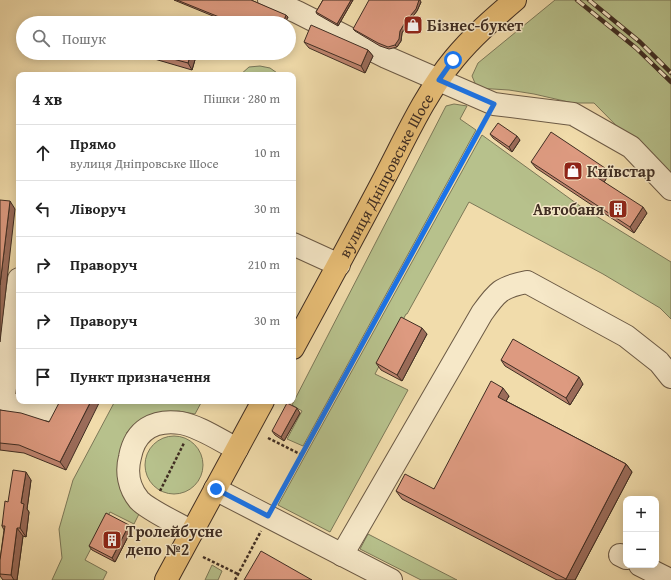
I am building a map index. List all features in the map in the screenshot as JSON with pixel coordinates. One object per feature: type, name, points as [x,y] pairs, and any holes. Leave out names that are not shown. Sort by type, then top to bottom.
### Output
[{"type":"main road","name":"вулиця Дніпровське Шосе","points":[[296,342],[418,114],[439,80],[453,60],[469,42],[515,0]]},
{"type":"main road","points":[[166,580],[262,404]]},
{"type":"street","points":[[269,0],[300,6],[386,57],[494,104],[573,114],[631,147],[671,189]]},
{"type":"street","points":[[296,245],[338,265]]},
{"type":"street","points":[[342,555],[482,313],[494,297],[510,285],[527,282],[626,336],[659,362],[671,377]]},
{"type":"street","points":[[16,303],[3,403],[49,410],[51,404]]},
{"type":"street","points":[[192,532],[146,506],[133,491],[128,474],[128,463],[132,447],[136,439],[143,430],[151,426],[160,423],[182,423],[237,449]]},
{"type":"street","points":[[216,489],[391,580]]},
{"type":"street","points":[[646,568],[670,580]]},
{"type":"path","points":[[235,580],[268,516],[494,104]]},
{"type":"path","points":[[268,438],[302,456]]},
{"type":"path","points":[[160,491],[186,439]]},
{"type":"path","points":[[203,557],[238,574]]},
{"type":"green space","points":[[555,0],[671,0],[671,181],[594,103],[573,103],[509,90],[477,88],[472,76],[478,63]]},
{"type":"green space","points":[[260,66],[270,68],[276,72],[243,72],[249,67]]},
{"type":"green space","points":[[454,104],[467,106],[460,119],[476,130],[303,446],[287,439],[302,411],[292,405],[296,404],[296,397],[446,106]]},
{"type":"green space","points":[[482,135],[580,206],[671,262],[671,319],[660,308],[603,274],[469,202],[406,314],[375,374],[408,390],[330,532],[278,505]]},
{"type":"green space","points":[[113,404],[200,404],[195,414],[179,411],[162,413],[142,419],[127,432],[120,452],[118,474],[140,512],[134,524],[110,512],[85,560],[107,572],[103,580],[52,580],[62,558],[59,529],[73,480]]},
{"type":"green space","points":[[168,436],[180,436],[195,444],[203,459],[203,471],[195,486],[180,494],[168,494],[153,486],[145,471],[145,459],[153,444]]},
{"type":"green space","points":[[368,534],[457,580],[421,580],[360,549]]},
{"type":"green space","points":[[212,565],[222,571],[218,580],[205,580]]},
{"type":"building","points":[[177,0],[251,0],[286,15],[286,16],[217,16]]},
{"type":"building","points":[[323,0],[351,0],[337,24],[316,12]]},
{"type":"building","points":[[369,0],[419,0],[416,9],[400,31],[399,39],[395,45],[388,47],[353,29]]},
{"type":"building","points":[[311,25],[368,50],[361,66],[304,42]]},
{"type":"building","points":[[177,60],[189,60],[188,63]]},
{"type":"building","points":[[498,123],[517,136],[509,147],[490,134]]},
{"type":"building","points":[[551,132],[605,168],[598,178],[643,207],[630,227],[531,162]]},
{"type":"building","points":[[0,200],[10,201],[0,285]]},
{"type":"building","points":[[401,317],[422,328],[397,375],[376,363]]},
{"type":"building","points":[[513,339],[579,377],[566,398],[501,360]]},
{"type":"building","points":[[491,381],[503,388],[498,397],[626,464],[566,579],[396,491],[405,474],[434,489]]},
{"type":"building","points":[[58,404],[89,404],[60,462],[19,445],[0,443],[0,410],[21,413],[49,422]]},
{"type":"building","points":[[286,404],[297,408],[281,437],[272,431]]},
{"type":"building","points":[[13,470],[26,472],[21,503],[24,504],[20,528],[17,528],[11,575],[0,574],[0,560],[5,526],[2,526],[5,501],[8,502]]},
{"type":"building","name":"Тролейбусне депо №2","points":[[106,513],[129,525],[112,558],[89,546]]},
{"type":"building","points":[[261,551],[312,580],[244,580]]},
{"type":"railway","points":[[577,0],[636,48],[671,82]]},
{"type":"railway","points":[[589,0],[640,42],[671,73]]},
{"type":"place","name":"Бізнес-букет","points":[[413,25]]},
{"type":"place","name":"Київстар","points":[[573,171]]},
{"type":"place","name":"Автобаня","points":[[618,209]]},
{"type":"place","name":"Тролейбусне депо №2","points":[[112,540]]},
{"type":"route","points":[[216,489],[268,516],[494,104],[439,80],[453,60]]}]
